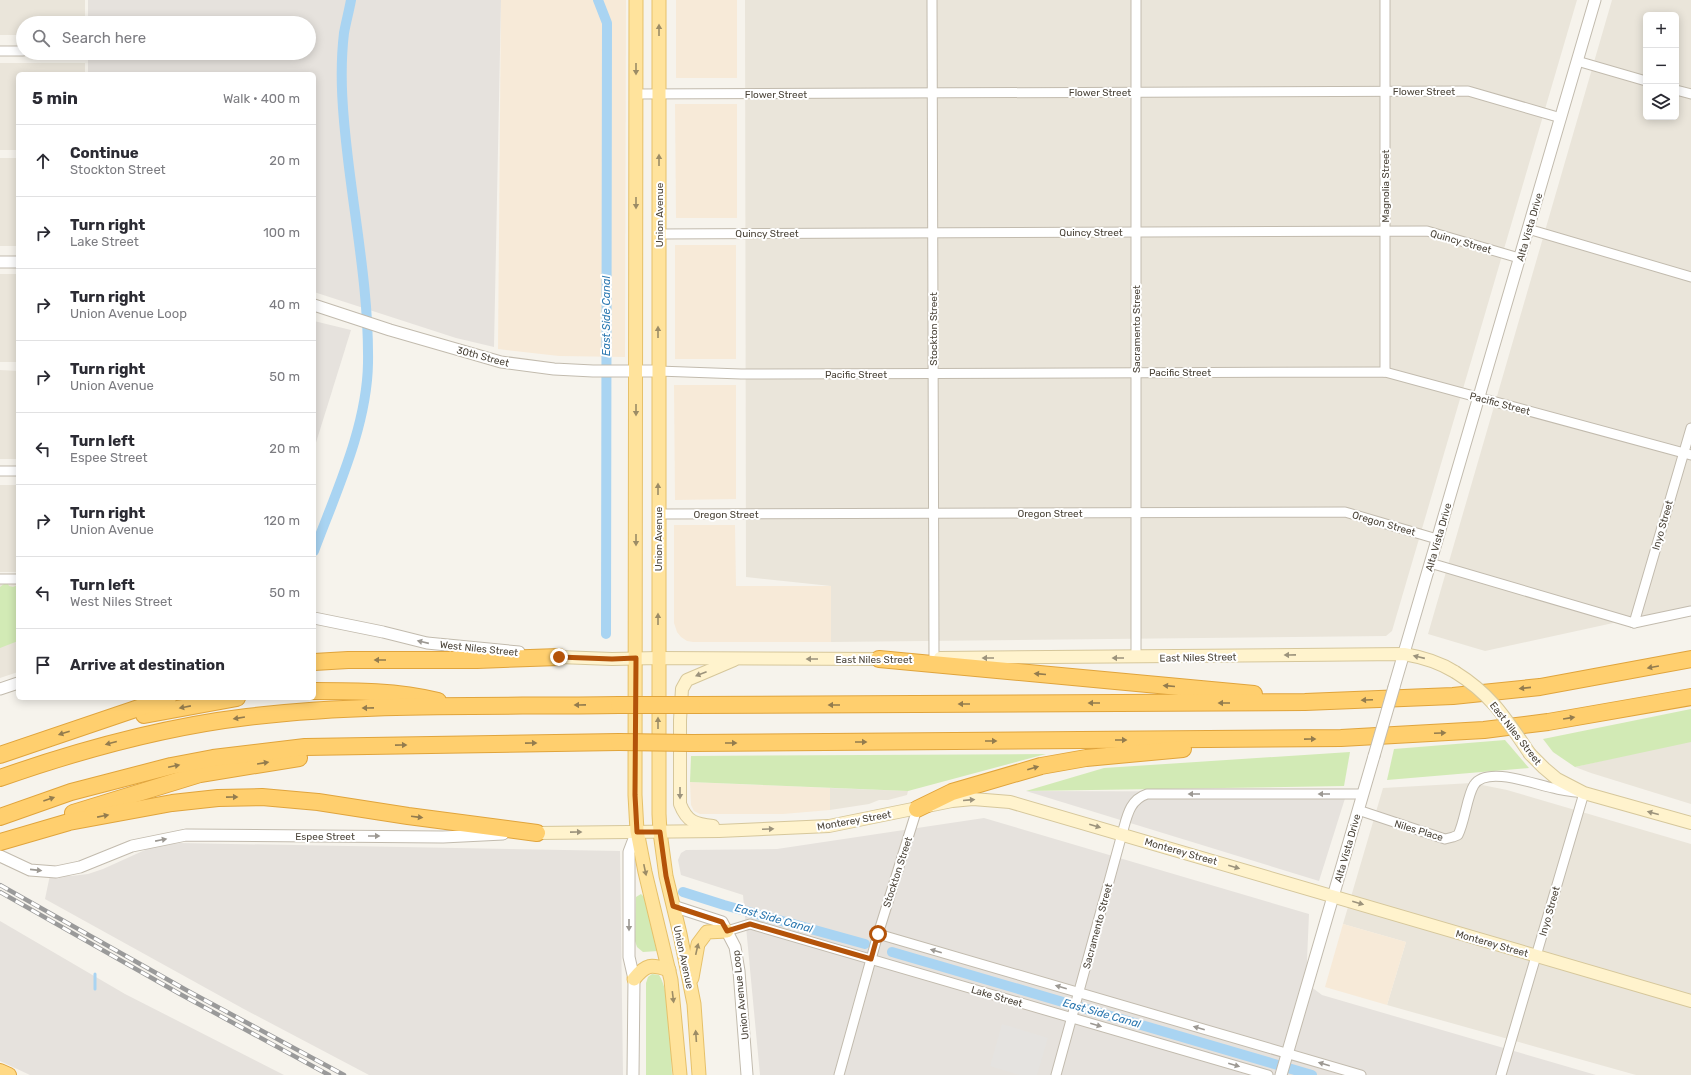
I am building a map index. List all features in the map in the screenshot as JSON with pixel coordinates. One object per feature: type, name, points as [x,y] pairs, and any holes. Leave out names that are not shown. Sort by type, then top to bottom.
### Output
[{"type":"highway","points":[[316,662],[348,660],[477,660],[559,657]]},
{"type":"highway","points":[[879,659],[1277,696],[1305,702]]},
{"type":"highway","points":[[0,778],[55,759],[124,740],[185,726],[298,711],[353,708],[463,706],[1305,702],[1453,696],[1540,687],[1691,659]]},
{"type":"highway","points":[[316,691],[359,691],[414,695],[463,706]]},
{"type":"highway","points":[[6,815],[71,792],[120,778],[213,758],[305,747],[620,742],[692,743],[1271,740],[1341,738],[1484,730],[1578,717],[1691,697]]},
{"type":"highway","points":[[0,755],[162,700]]},
{"type":"highway","points":[[83,726],[226,700]]},
{"type":"highway","points":[[917,809],[952,792],[1041,766],[1086,758],[1271,740]]},
{"type":"highway","points":[[0,841],[106,802],[200,774],[375,745]]},
{"type":"highway","points":[[37,828],[172,803],[218,798],[262,797],[318,802],[408,816],[537,833]]},
{"type":"highway","points":[[0,1071],[9,1075]]},
{"type":"main road","name":"Union Avenue","points":[[636,0],[636,371],[647,658],[660,832],[666,876],[694,1004],[699,1075]]},
{"type":"main road","name":"Union Avenue","points":[[659,0],[658,514],[635,795],[637,832],[645,872],[669,970],[677,1028],[680,1075]]},
{"type":"main road","name":"East Niles Street","points":[[647,658],[1136,658],[1404,654],[1424,658],[1443,665],[1471,682],[1492,701],[1530,754],[1557,779],[1584,793],[1691,823]]},
{"type":"main road","name":"West Niles Street","points":[[559,657],[612,659],[647,658]]},
{"type":"main road","points":[[737,658],[687,680],[682,689],[680,720],[680,804],[684,814],[692,821],[702,825],[742,830]]},
{"type":"main road","name":"Monterey Street","points":[[660,832],[829,826],[952,801],[992,799],[1022,805],[1691,1001]]},
{"type":"main road","name":"Espee Street","points":[[537,833],[660,832]]},
{"type":"main road","points":[[691,988],[698,944],[707,932],[727,931]]},
{"type":"main road","points":[[634,979],[648,966],[656,966],[669,970]]},
{"type":"street","name":"Stockton Street","points":[[932,0],[934,658]]},
{"type":"street","name":"Sacramento Street","points":[[1136,0],[1136,658]]},
{"type":"street","name":"Magnolia Street","points":[[1385,0],[1385,372]]},
{"type":"street","name":"Alta Vista Drive","points":[[1281,1075],[1595,0]]},
{"type":"street","points":[[0,51],[16,51]]},
{"type":"street","points":[[1577,61],[1643,80]]},
{"type":"street","name":"Flower Street","points":[[636,94],[1468,91],[1560,118]]},
{"type":"street","points":[[1679,91],[1691,94]]},
{"type":"street","points":[[1528,229],[1691,277]]},
{"type":"street","name":"Quincy Street","points":[[659,234],[1427,231],[1519,258]]},
{"type":"street","points":[[0,262],[16,262]]},
{"type":"street","name":"30th Street","points":[[316,306],[390,330],[501,362],[554,369],[593,371],[658,371]]},
{"type":"street","name":"Pacific Street","points":[[658,371],[741,374],[1385,372],[1687,454]]},
{"type":"street","name":"Inyo Street","points":[[1634,623],[1687,454],[1691,428]]},
{"type":"street","points":[[0,471],[16,471]]},
{"type":"street","name":"Oregon Street","points":[[658,514],[1345,512],[1437,539]]},
{"type":"street","points":[[1430,563],[1634,623],[1691,611]]},
{"type":"street","points":[[0,579],[16,579]]},
{"type":"street","name":"West Niles Street","points":[[316,618],[383,632],[427,643],[559,657]]},
{"type":"street","points":[[0,689],[16,684]]},
{"type":"street","name":"Niles Place","points":[[1358,810],[1445,839],[1453,838],[1458,835],[1473,786],[1483,778],[1515,777],[1553,788],[1584,793]]},
{"type":"street","name":"Inyo Street","points":[[1500,1075],[1584,793]]},
{"type":"street","name":"Sacramento Street","points":[[1056,1075],[1122,834],[1130,806],[1134,801],[1140,796],[1147,794],[1363,794]]},
{"type":"street","name":"Stockton Street","points":[[839,1075],[878,934],[917,809]]},
{"type":"street","name":"Union Avenue","points":[[634,979],[629,957],[629,852],[637,832]]},
{"type":"street","name":"Espee Street","points":[[0,856],[30,870],[56,872],[80,867],[132,846],[186,835],[443,837],[537,833]]},
{"type":"street","name":"Union Avenue Loop","points":[[673,906],[722,922],[735,946],[740,972],[747,1075]]},
{"type":"street","name":"Lake Street","points":[[727,931],[750,924],[1072,1016],[1268,1075]]},
{"type":"street","points":[[878,934],[1362,1075]]},
{"type":"street","points":[[633,1075],[634,979]]},
{"type":"shaded area","points":[[0,0],[85,0],[85,16],[16,16],[16,35],[0,35]]},
{"type":"shaded area","points":[[88,0],[501,0],[494,347],[456,338],[316,293],[316,72],[88,72],[88,60],[316,60],[316,16],[88,16]]},
{"type":"shaded area","points":[[501,0],[626,0],[625,357],[559,356],[498,349]]},
{"type":"shaded area","points":[[676,0],[737,0],[737,78],[676,78]]},
{"type":"shaded area","points":[[745,0],[1577,0],[1392,631],[1386,636],[831,642],[831,586],[746,577]]},
{"type":"shaded area","points":[[1612,0],[1691,0],[1691,606],[1485,651],[1428,634]]},
{"type":"shaded area","points":[[0,63],[85,63],[85,72],[16,72],[16,150],[0,150]]},
{"type":"shaded area","points":[[675,104],[737,104],[737,218],[676,218]]},
{"type":"shaded area","points":[[0,158],[16,158],[16,246],[0,246]]},
{"type":"shaded area","points":[[675,245],[736,245],[736,359],[675,359]]},
{"type":"shaded area","points":[[0,274],[16,274],[16,362],[0,362]]},
{"type":"shaded area","points":[[316,321],[351,330],[316,443]]},
{"type":"shaded area","points":[[0,370],[16,371],[16,459],[0,459]]},
{"type":"shaded area","points":[[674,385],[736,385],[736,499],[675,500]]},
{"type":"shaded area","points":[[0,485],[16,485],[16,572],[0,572]]},
{"type":"shaded area","points":[[674,525],[735,525],[736,586],[831,586],[831,642],[693,642],[687,641],[681,637],[677,632],[674,623]]},
{"type":"shaded area","points":[[0,581],[16,581],[16,673],[0,678]]},
{"type":"shaded area","points":[[1691,740],[1691,804],[1575,767]]},
{"type":"shaded area","points":[[690,782],[830,788],[830,810],[783,814],[700,814],[694,811],[691,805]]},
{"type":"shaded area","points":[[1472,783],[1507,790],[1691,844],[1691,1075],[1636,1075],[1387,1005],[1406,942],[1343,924],[1383,788]]},
{"type":"shaded area","points":[[830,788],[908,791],[907,795],[888,800],[879,800],[869,804],[830,810]]},
{"type":"shaded area","points":[[1026,791],[1347,792],[1319,881]]},
{"type":"shaded area","points":[[984,818],[1309,914],[1306,983],[1322,995],[1596,1075],[760,1075],[743,895],[681,875],[678,860],[681,853],[686,850],[777,849]]},
{"type":"shaded area","points":[[158,840],[164,845],[180,843],[620,851],[623,1075],[369,1075],[242,1008],[45,899],[50,875],[71,876],[88,874],[103,869],[145,850]]},
{"type":"shaded area","points":[[0,921],[125,994],[284,1075],[30,1075],[0,1061]]},
{"type":"shaded area","points":[[1343,924],[1406,942],[1387,1005],[1325,987]]},
{"type":"shaded area","points":[[1002,1024],[1048,1038],[1037,1075],[1020,1075],[990,1066]]},
{"type":"green space","points":[[4,584],[8,584],[9,586],[13,587],[16,586],[16,642],[0,648],[0,587]]},
{"type":"green space","points":[[1691,709],[1691,742],[1575,767],[1553,752],[1543,739]]},
{"type":"green space","points":[[1505,740],[1529,768],[1387,780],[1394,749]]},
{"type":"green space","points":[[1350,752],[1344,786],[1026,791],[1104,768]]},
{"type":"green space","points":[[1046,754],[908,791],[690,782],[691,756]]},
{"type":"green space","points":[[641,894],[645,898],[658,951],[643,952],[637,947],[635,941],[636,897]]},
{"type":"green space","points":[[652,974],[659,975],[666,995],[670,1023],[672,1075],[646,1075],[646,983],[648,977]]},
{"type":"waterway","points":[[316,546],[349,459],[356,435],[362,411],[368,363],[368,338],[364,286],[348,159],[342,96],[344,33],[351,0]]},
{"type":"waterway","name":"East Side Canal","points":[[598,0],[607,23],[606,634]]},
{"type":"waterway","name":"East Side Canal","points":[[683,892],[724,905],[865,944]]},
{"type":"waterway","name":"East Side Canal","points":[[892,952],[1312,1075]]},
{"type":"waterway","points":[[95,974],[95,989]]},
{"type":"railway","points":[[0,885],[188,991],[344,1075]]},
{"type":"railway","points":[[0,892],[180,994],[329,1075]]},
{"type":"route","points":[[559,657],[612,659],[636,658],[635,795],[637,832],[660,832],[666,876],[673,906],[722,922],[727,931],[750,924],[871,959],[878,934]]}]
